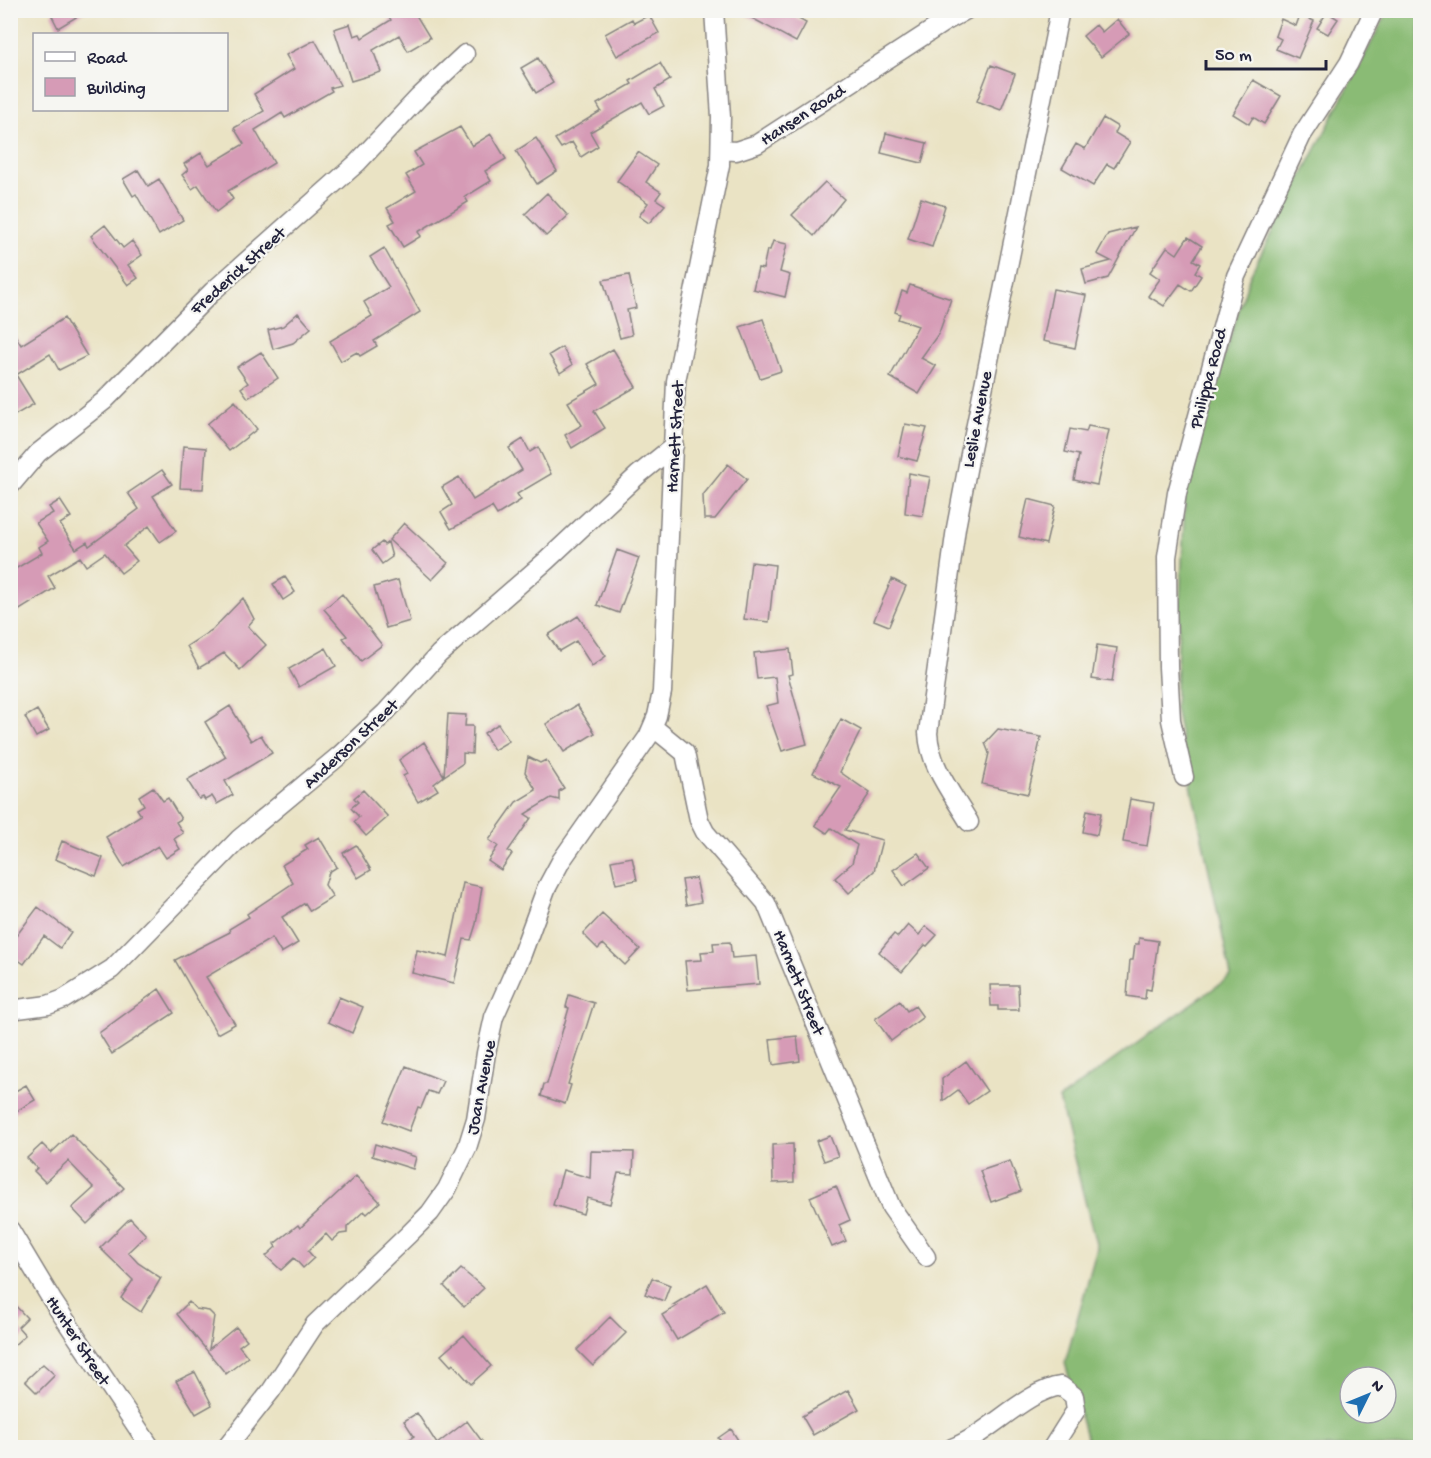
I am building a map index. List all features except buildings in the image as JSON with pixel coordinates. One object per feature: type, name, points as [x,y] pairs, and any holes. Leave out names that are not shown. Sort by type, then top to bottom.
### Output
[{"type":"street","points":[[714,10],[722,117],[721,150]]},
{"type":"street","name":"Hansen Road","points":[[721,150],[736,151],[757,144],[966,10]]},
{"type":"street","name":"Leslie Avenue","points":[[969,822],[935,764],[929,750],[928,733],[960,507],[993,333],[1018,227],[1060,10]]},
{"type":"street","name":"Philippa Road","points":[[1184,777],[1171,720],[1168,667],[1167,557],[1177,493],[1236,276],[1302,135],[1349,63],[1374,10]]},
{"type":"street","name":"Frederick Street","points":[[10,486],[38,453],[104,401],[213,291],[357,163],[419,97],[465,54]]},
{"type":"street","name":"Harnett Street","points":[[640,749],[653,727],[662,692],[678,366],[718,180],[721,150]]},
{"type":"street","name":"Anderson Street","points":[[10,1010],[56,1002],[80,991],[112,969],[239,839],[355,742],[440,654],[546,561],[638,475],[674,446]]},
{"type":"street","name":"Harnett Street","points":[[653,727],[685,753],[699,820],[705,832],[766,903],[891,1208],[926,1257]]},
{"type":"street","name":"Joan Avenue","points":[[225,1448],[271,1391],[315,1324],[430,1213],[447,1189],[462,1161],[474,1127],[494,1017],[522,954],[542,896],[561,861],[640,749]]},
{"type":"street","name":"Hunter Street","points":[[10,1230],[52,1299],[151,1448]]},
{"type":"street","points":[[952,1448],[973,1438],[1039,1393],[1060,1386],[1074,1396],[1076,1410],[1052,1448]]},
{"type":"green space","points":[[1388,11],[1420,11],[1420,1447],[1089,1447],[1065,1363],[1097,1248],[1059,1099],[1231,976],[1175,708],[1186,477],[1250,275]]}]
